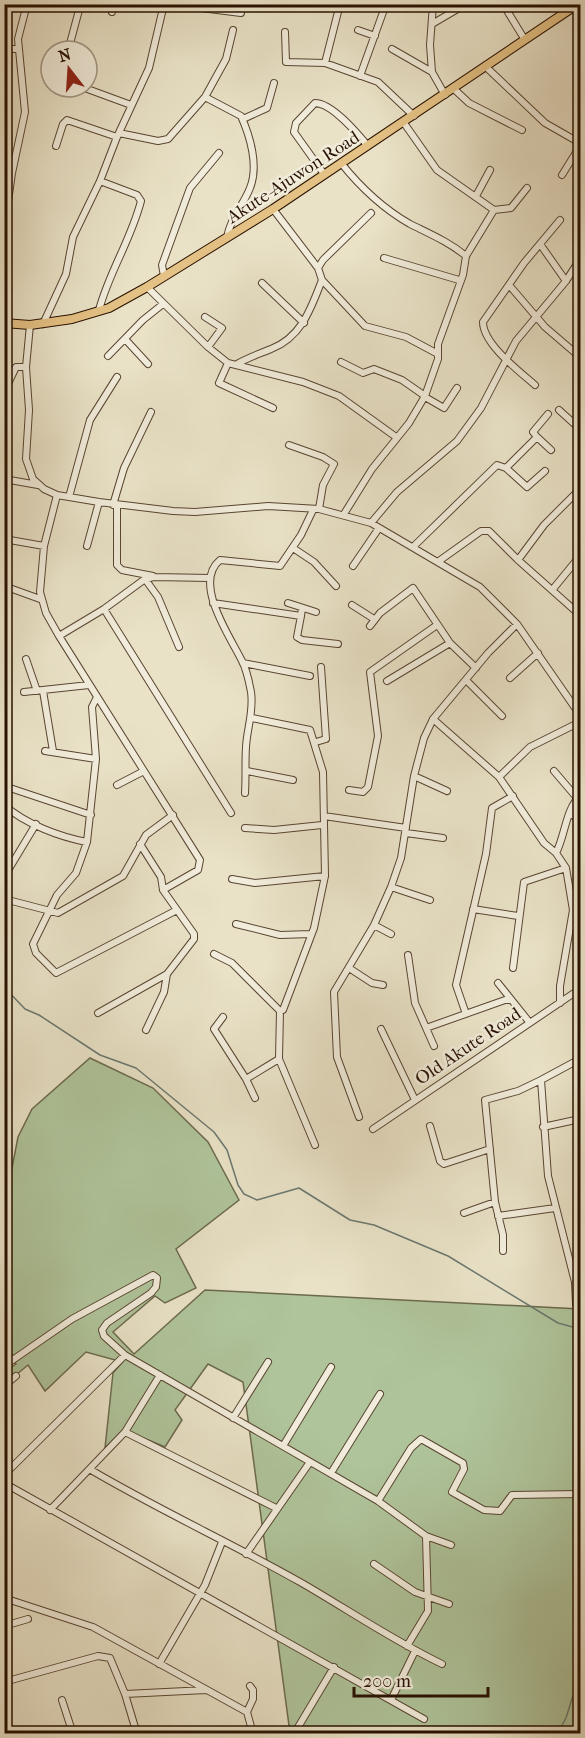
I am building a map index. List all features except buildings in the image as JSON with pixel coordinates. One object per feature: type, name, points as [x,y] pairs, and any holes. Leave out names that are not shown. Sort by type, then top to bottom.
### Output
[{"type":"main road","name":"Akute-Ajuwon Road","points":[[4,323],[42,325],[99,310],[147,287],[273,209],[579,5]]},
{"type":"street","points":[[4,230],[12,173],[25,112],[18,49],[27,4]]},
{"type":"street","points":[[71,39],[79,10],[74,4]]},
{"type":"street","points":[[42,325],[66,274],[73,237],[149,68],[164,4]]},
{"type":"street","points":[[169,4],[241,13]]},
{"type":"street","points":[[325,63],[340,4]]},
{"type":"street","points":[[360,76],[386,4]]},
{"type":"street","points":[[433,4],[432,72],[445,95]]},
{"type":"street","points":[[503,4],[525,40]]},
{"type":"street","points":[[432,24],[461,7]]},
{"type":"street","points":[[56,146],[63,124],[67,120],[118,135],[163,141],[205,97],[226,59],[233,30]]},
{"type":"street","points":[[358,30],[375,36]]},
{"type":"street","points":[[285,32],[285,62],[325,63],[378,82],[414,116]]},
{"type":"street","points":[[4,49],[18,49]]},
{"type":"street","points":[[392,49],[432,72]]},
{"type":"street","points":[[485,66],[545,123],[580,144],[562,175]]},
{"type":"street","points":[[243,119],[267,108],[274,83]]},
{"type":"street","points":[[454,89],[469,104],[522,130]]},
{"type":"street","points":[[99,93],[131,105]]},
{"type":"street","points":[[205,97],[237,112],[243,119],[255,167],[251,186],[233,216],[227,238]]},
{"type":"street","points":[[324,174],[294,132],[296,123],[315,103],[327,107],[355,130],[368,146]]},
{"type":"street","points":[[404,123],[437,170],[494,210],[511,208],[527,188]]},
{"type":"street","points":[[164,276],[162,266],[190,188],[219,153]]},
{"type":"street","points":[[341,163],[361,188],[383,207],[446,241],[466,256]]},
{"type":"street","points":[[4,170],[12,173]]},
{"type":"street","points":[[476,196],[490,170]]},
{"type":"street","points":[[99,310],[106,284],[133,230],[141,201],[137,195],[100,181]]},
{"type":"street","points":[[273,209],[318,268],[322,280],[365,326],[406,337],[438,354]]},
{"type":"street","points":[[344,514],[368,475],[409,423],[425,397],[438,354],[438,344],[459,280],[463,275],[466,256],[494,210]]},
{"type":"street","points":[[318,268],[323,260],[371,213]]},
{"type":"street","points":[[535,385],[506,359],[483,330],[483,322],[560,220]]},
{"type":"street","points":[[540,244],[566,281]]},
{"type":"street","points":[[384,258],[459,280]]},
{"type":"street","points":[[371,523],[397,492],[457,441],[481,408],[506,359],[536,317],[573,272],[580,259]]},
{"type":"street","points":[[573,272],[580,279]]},
{"type":"street","points":[[237,364],[254,353],[277,346],[304,323],[322,280]]},
{"type":"street","points":[[262,283],[304,323]]},
{"type":"street","points":[[509,285],[536,317],[580,357]]},
{"type":"street","points":[[147,287],[208,347],[228,363],[266,375],[303,382],[339,396],[396,437]]},
{"type":"street","points":[[108,356],[142,320],[163,304]]},
{"type":"street","points":[[205,317],[222,328],[208,347]]},
{"type":"street","points":[[30,326],[26,367],[29,410],[26,459],[29,473],[39,485]]},
{"type":"street","points":[[125,339],[148,364]]},
{"type":"street","points":[[341,362],[363,373],[374,369],[402,380],[444,408],[457,388]]},
{"type":"street","points":[[228,363],[219,383],[273,408]]},
{"type":"street","points":[[4,392],[16,367],[26,367]]},
{"type":"street","points":[[69,497],[90,420],[117,376]]},
{"type":"street","points":[[559,410],[580,429]]},
{"type":"street","points":[[151,412],[124,468],[115,505],[117,565],[123,570],[154,577],[210,578]]},
{"type":"street","points":[[548,414],[533,432],[551,450]]},
{"type":"street","points":[[506,468],[537,437]]},
{"type":"street","points":[[245,793],[246,745],[252,718],[251,692],[243,663],[224,631],[213,603],[210,578],[220,560],[278,567],[283,564],[316,509],[323,485],[334,464],[289,444]]},
{"type":"street","points":[[414,546],[498,465],[506,468],[527,486],[545,471]]},
{"type":"street","points":[[4,479],[39,485],[57,495],[115,505],[195,512],[268,506],[316,509],[344,514],[371,523],[414,546],[480,587],[517,624],[580,715]]},
{"type":"street","points":[[518,560],[544,525],[580,489]]},
{"type":"street","points":[[57,495],[44,546],[40,599],[59,636],[173,815],[201,864],[198,870],[163,890]]},
{"type":"street","points":[[87,546],[99,502]]},
{"type":"street","points":[[353,566],[379,528]]},
{"type":"street","points":[[439,561],[486,530],[580,615]]},
{"type":"street","points":[[4,539],[44,546]]},
{"type":"street","points":[[293,548],[314,562],[336,586]]},
{"type":"street","points":[[552,588],[580,556]]},
{"type":"street","points":[[59,636],[104,609],[145,579],[154,577]]},
{"type":"street","points":[[145,579],[158,597],[179,646]]},
{"type":"street","points":[[4,586],[40,599]]},
{"type":"street","points":[[370,626],[374,619],[411,587],[437,626],[476,668]]},
{"type":"street","points":[[213,603],[301,616]]},
{"type":"street","points":[[288,603],[316,612]]},
{"type":"street","points":[[352,605],[374,619]]},
{"type":"street","points":[[302,608],[297,637],[302,640],[338,644]]},
{"type":"street","points":[[104,609],[231,813]]},
{"type":"street","points":[[359,1117],[335,1047],[333,997],[374,925],[391,887],[406,830],[414,776],[424,738],[432,719],[517,624]]},
{"type":"street","points":[[349,790],[363,792],[367,790],[378,736],[370,672],[437,626]]},
{"type":"street","points":[[387,681],[450,642]]},
{"type":"street","points":[[510,678],[538,653]]},
{"type":"street","points":[[26,659],[40,691],[53,751]]},
{"type":"street","points":[[243,663],[310,676]]},
{"type":"street","points":[[316,742],[326,739],[321,667]]},
{"type":"street","points":[[467,681],[502,716]]},
{"type":"street","points":[[24,692],[89,685]]},
{"type":"street","points":[[97,697],[92,706],[96,759],[87,842],[76,873],[57,896],[33,944],[36,953],[56,973],[177,910]]},
{"type":"street","points":[[252,718],[310,730],[316,742],[323,772],[324,816],[322,825],[325,876],[311,934],[283,1010],[280,1011],[279,1059],[315,1144]]},
{"type":"street","points":[[432,719],[499,777],[544,843],[556,853],[566,868],[573,910],[560,986],[560,1003]]},
{"type":"street","points":[[499,777],[530,747],[580,722]]},
{"type":"street","points":[[45,750],[96,759]]},
{"type":"street","points":[[117,785],[144,771]]},
{"type":"street","points":[[247,771],[293,780]]},
{"type":"street","points":[[554,771],[579,797],[570,813],[564,838],[556,853]]},
{"type":"street","points":[[414,776],[447,790]]},
{"type":"street","points":[[10,789],[91,815]]},
{"type":"street","points":[[466,1014],[456,985],[486,854],[492,808],[513,796]]},
{"type":"street","points":[[4,804],[36,824],[64,836],[87,842]]},
{"type":"street","points":[[570,813],[580,821]]},
{"type":"street","points":[[4,898],[58,913],[119,879],[127,871],[140,844],[150,830],[173,815]]},
{"type":"street","points":[[324,816],[443,838]]},
{"type":"street","points":[[4,877],[36,824]]},
{"type":"street","points":[[245,828],[274,830],[322,825]]},
{"type":"street","points":[[98,1013],[167,974],[194,939],[194,934],[163,890],[161,877],[140,844]]},
{"type":"street","points":[[513,968],[524,882],[566,868]]},
{"type":"street","points":[[232,879],[255,883],[325,876]]},
{"type":"street","points":[[391,887],[430,900]]},
{"type":"street","points":[[473,909],[518,916]]},
{"type":"street","points":[[236,924],[280,934],[311,934]]},
{"type":"street","points":[[374,925],[391,934]]},
{"type":"street","points":[[214,954],[232,963],[280,1011]]},
{"type":"street","points":[[408,955],[415,1004],[434,1046]]},
{"type":"street","points":[[349,968],[372,983],[383,985]]},
{"type":"street","points":[[146,1030],[164,992],[167,974]]},
{"type":"street","points":[[498,983],[530,1023]]},
{"type":"street","name":"Old Akute Road","points":[[373,1129],[580,989]]},
{"type":"street","points":[[426,1028],[505,1000],[511,1000]]},
{"type":"street","points":[[223,1017],[213,1027],[246,1079],[255,1098]]},
{"type":"street","points":[[381,1029],[416,1100]]},
{"type":"street","points":[[246,1079],[279,1059]]},
{"type":"street","points":[[503,1251],[503,1235],[495,1202],[484,1100],[518,1091],[580,1059]]},
{"type":"street","points":[[541,1080],[543,1127],[555,1208],[575,1282],[576,1304]]},
{"type":"street","points":[[543,1127],[580,1119]]},
{"type":"street","points":[[430,1126],[440,1161],[444,1164],[490,1149]]},
{"type":"street","points":[[464,1213],[495,1202]]},
{"type":"street","points":[[498,1216],[555,1208]]},
{"type":"street","points":[[4,1366],[72,1319],[150,1276],[156,1278],[156,1287],[152,1293],[107,1323],[102,1330],[104,1336],[125,1355],[378,1501],[426,1536],[452,1545]]},
{"type":"street","points":[[4,1351],[13,1360]]},
{"type":"street","points":[[4,1475],[125,1355]]},
{"type":"street","points":[[233,1418],[268,1362]]},
{"type":"street","points":[[283,1446],[331,1367]]},
{"type":"street","points":[[50,1510],[126,1432],[160,1375]]},
{"type":"street","points":[[4,1386],[16,1376]]},
{"type":"street","points":[[331,1473],[380,1394]]},
{"type":"street","points":[[126,1432],[276,1508]]},
{"type":"street","points":[[378,1501],[411,1448],[421,1439],[463,1463],[464,1469],[452,1492],[490,1512],[500,1511],[512,1495],[580,1494]]},
{"type":"street","points":[[246,1554],[309,1462]]},
{"type":"street","points":[[90,1470],[300,1582],[415,1651],[442,1664]]},
{"type":"street","points":[[4,1483],[424,1719]]},
{"type":"street","points":[[407,1646],[427,1616],[429,1594],[426,1536]]},
{"type":"street","points":[[159,1664],[198,1593],[205,1585],[222,1542]]},
{"type":"street","points":[[374,1564],[416,1592],[429,1594],[449,1604]]},
{"type":"street","points":[[4,1598],[93,1627],[247,1712]]},
{"type":"street","points":[[4,1626],[28,1619]]},
{"type":"street","points":[[391,1700],[415,1651]]},
{"type":"street","points":[[4,1672],[6,1681],[105,1656],[113,1662],[126,1694],[137,1734]]},
{"type":"street","points":[[294,1734],[334,1667]]},
{"type":"street","points":[[250,1686],[253,1690],[253,1700],[247,1712],[253,1734]]},
{"type":"street","points":[[126,1694],[207,1690]]},
{"type":"street","points":[[62,1700],[73,1734]]},
{"type":"green space","points":[[90,1058],[153,1088],[208,1142],[239,1200],[176,1249],[196,1288],[165,1303],[155,1296],[113,1332],[134,1354],[205,1290],[580,1309],[580,1733],[290,1733],[243,1382],[208,1364],[175,1410],[182,1420],[165,1447],[124,1430],[105,1448],[113,1373],[127,1357],[115,1360],[86,1352],[45,1391],[28,1365],[5,1384],[5,1372],[16,1364],[5,1352],[4,1165],[12,1168],[18,1137],[32,1109]]},
{"type":"waterway","points":[[4,987],[25,1009],[39,1015],[100,1055],[136,1068],[214,1132],[227,1150],[238,1185],[244,1194],[257,1200],[299,1188],[350,1220],[374,1225],[448,1256],[558,1323],[580,1329]]},
{"type":"waterway","points":[[557,1734],[566,1718],[580,1673]]}]
